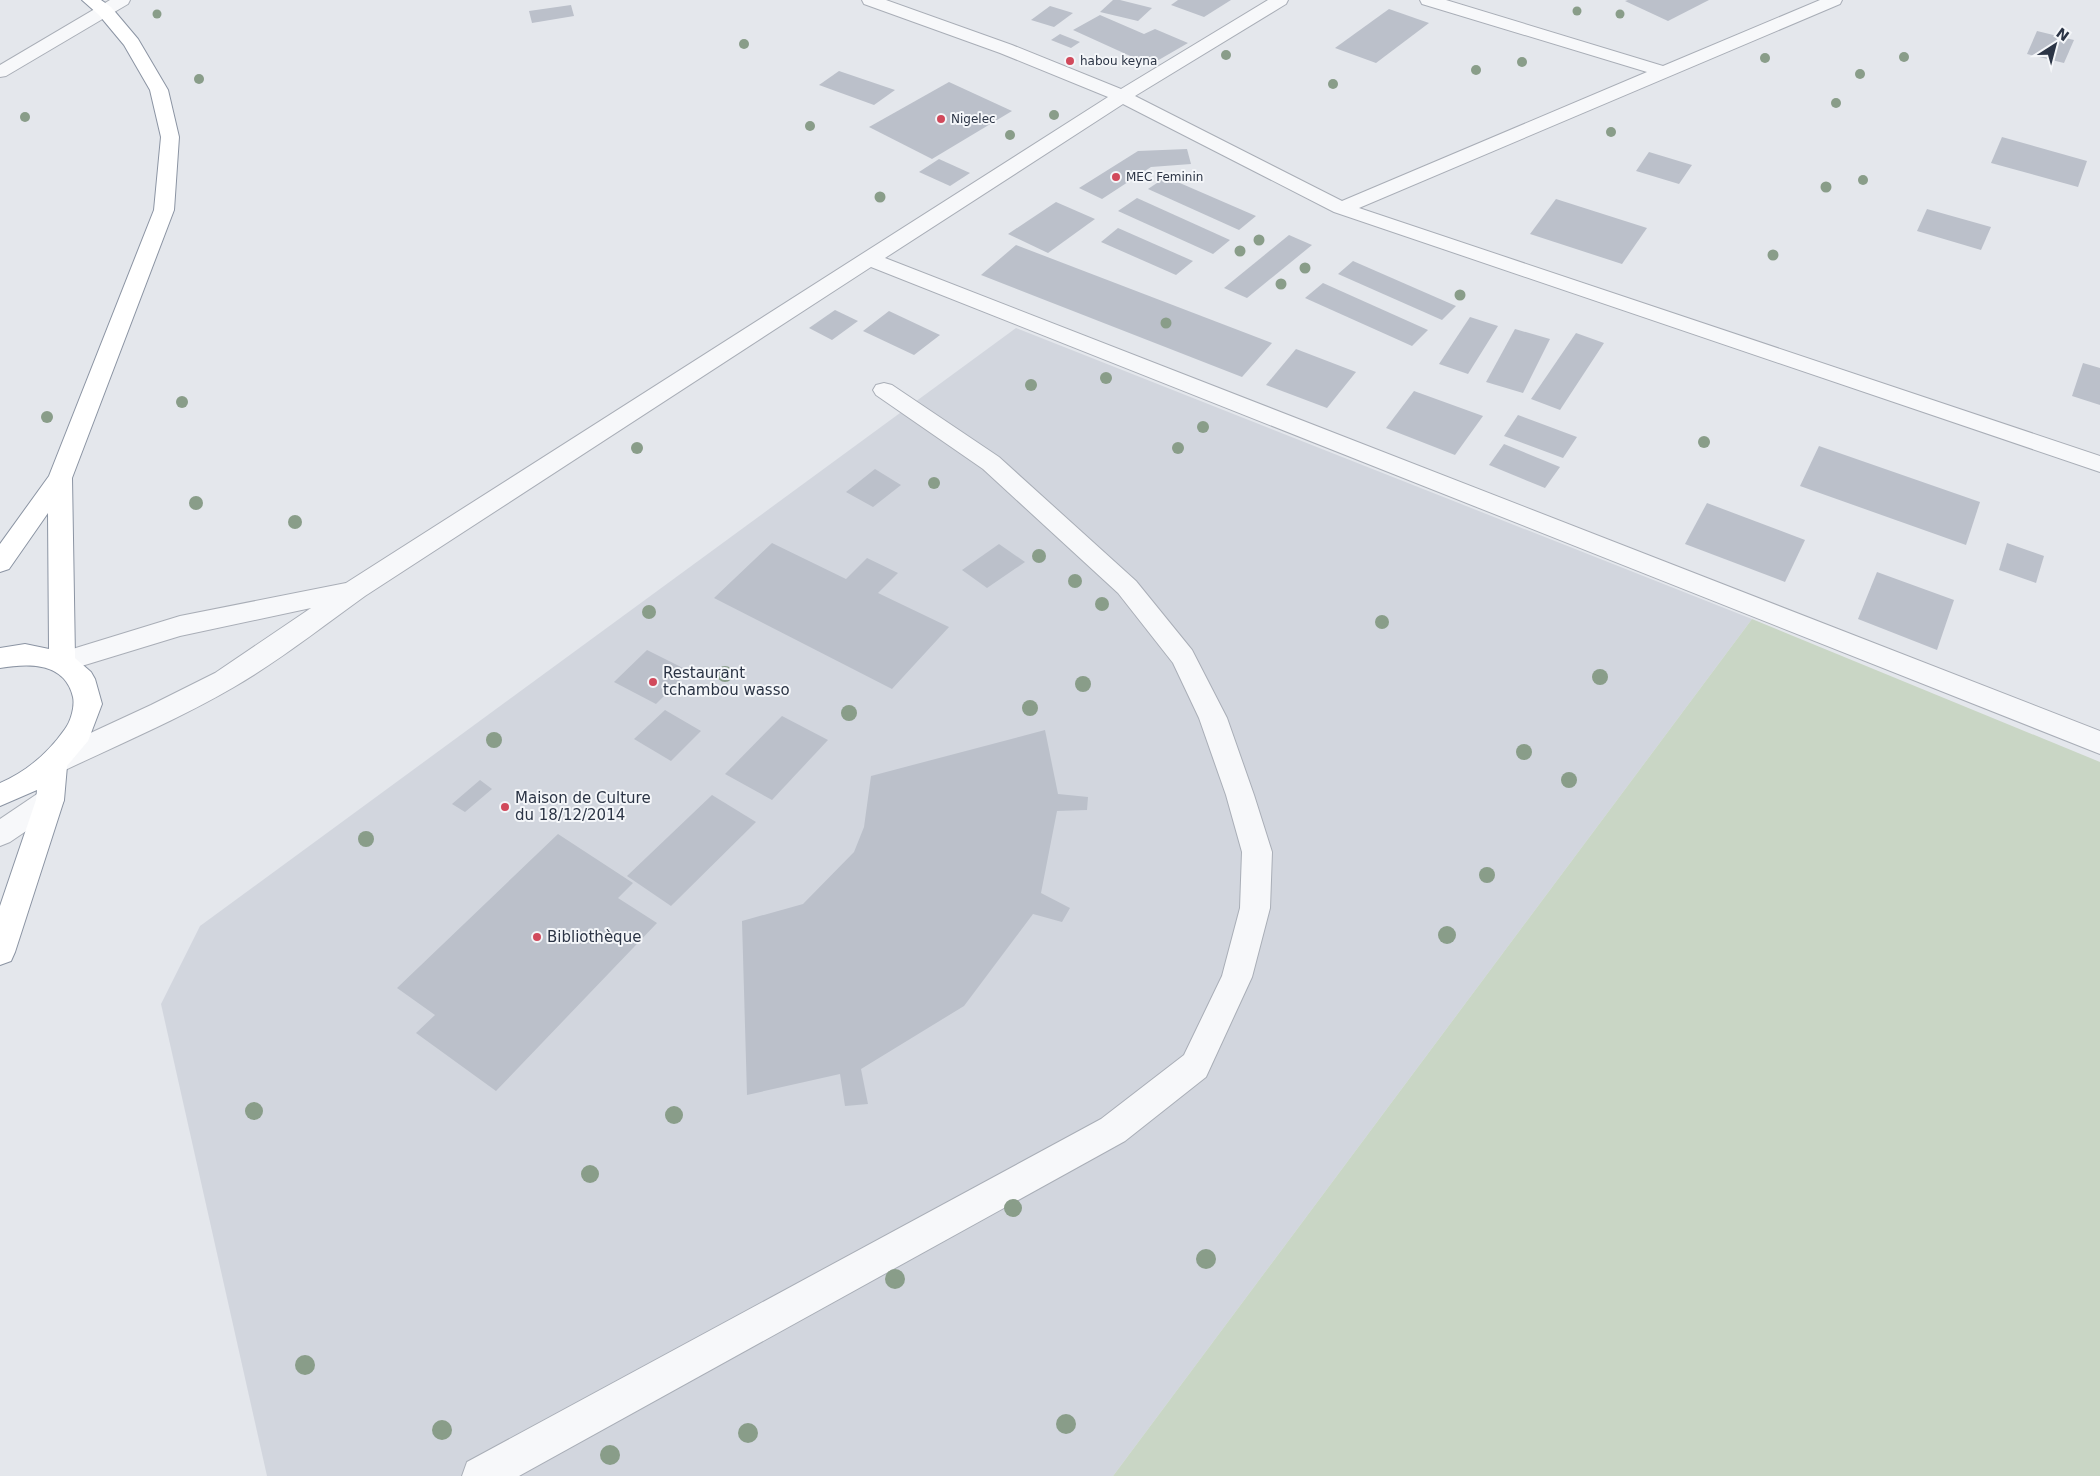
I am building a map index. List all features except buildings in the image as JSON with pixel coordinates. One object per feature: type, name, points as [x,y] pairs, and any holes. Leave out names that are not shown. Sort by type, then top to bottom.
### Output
[{"type":"highway","points":[[0,563],[60,478],[164,210],[170,137],[159,90],[106,4]]},
{"type":"highway","points":[[60,478],[62,662]]},
{"type":"highway","points":[[0,658],[25,654],[62,662],[82,679],[88,704],[78,733],[52,764],[23,785],[0,795]]},
{"type":"highway","points":[[0,952],[50,800],[52,764]]},
{"type":"street","points":[[870,0],[1006,49],[1122,96],[1341,208],[2100,464]]},
{"type":"street","points":[[52,764],[184,701],[225,679],[273,648],[356,589],[1122,96],[1280,0]]},
{"type":"street","points":[[1428,0],[1665,72]]},
{"type":"street","points":[[1341,208],[1834,0]]},
{"type":"street","points":[[0,72],[106,4]]},
{"type":"street","points":[[870,259],[2100,743]]},
{"type":"street","points":[[481,1476],[1113,1130],[1195,1066],[1237,977],[1254,908],[1257,852],[1240,795],[1213,718],[1183,657],[1127,586],[991,463],[884,390]]},
{"type":"street","points":[[62,662],[180,626],[356,589]]},
{"type":"street","points":[[0,834],[50,800]]},
{"type":"shaded area","points":[[1016,328],[1752,619],[1113,1476],[267,1476],[161,1004],[200,926]]},
{"type":"green space","points":[[1752,619],[2100,762],[2100,1476],[1113,1476]]},
{"type":"place","name":"habou keyna","points":[[1070,61]]},
{"type":"place","name":"Nigelec","points":[[941,119]]},
{"type":"place","name":"MEC Feminin","points":[[1116,177]]},
{"type":"place","name":"Restaurant tchambou wasso","points":[[653,682]]},
{"type":"place","name":"Maison de Culture du 18/12/2014","points":[[505,807]]},
{"type":"place","name":"Bibliothèque","points":[[537,937]]}]
